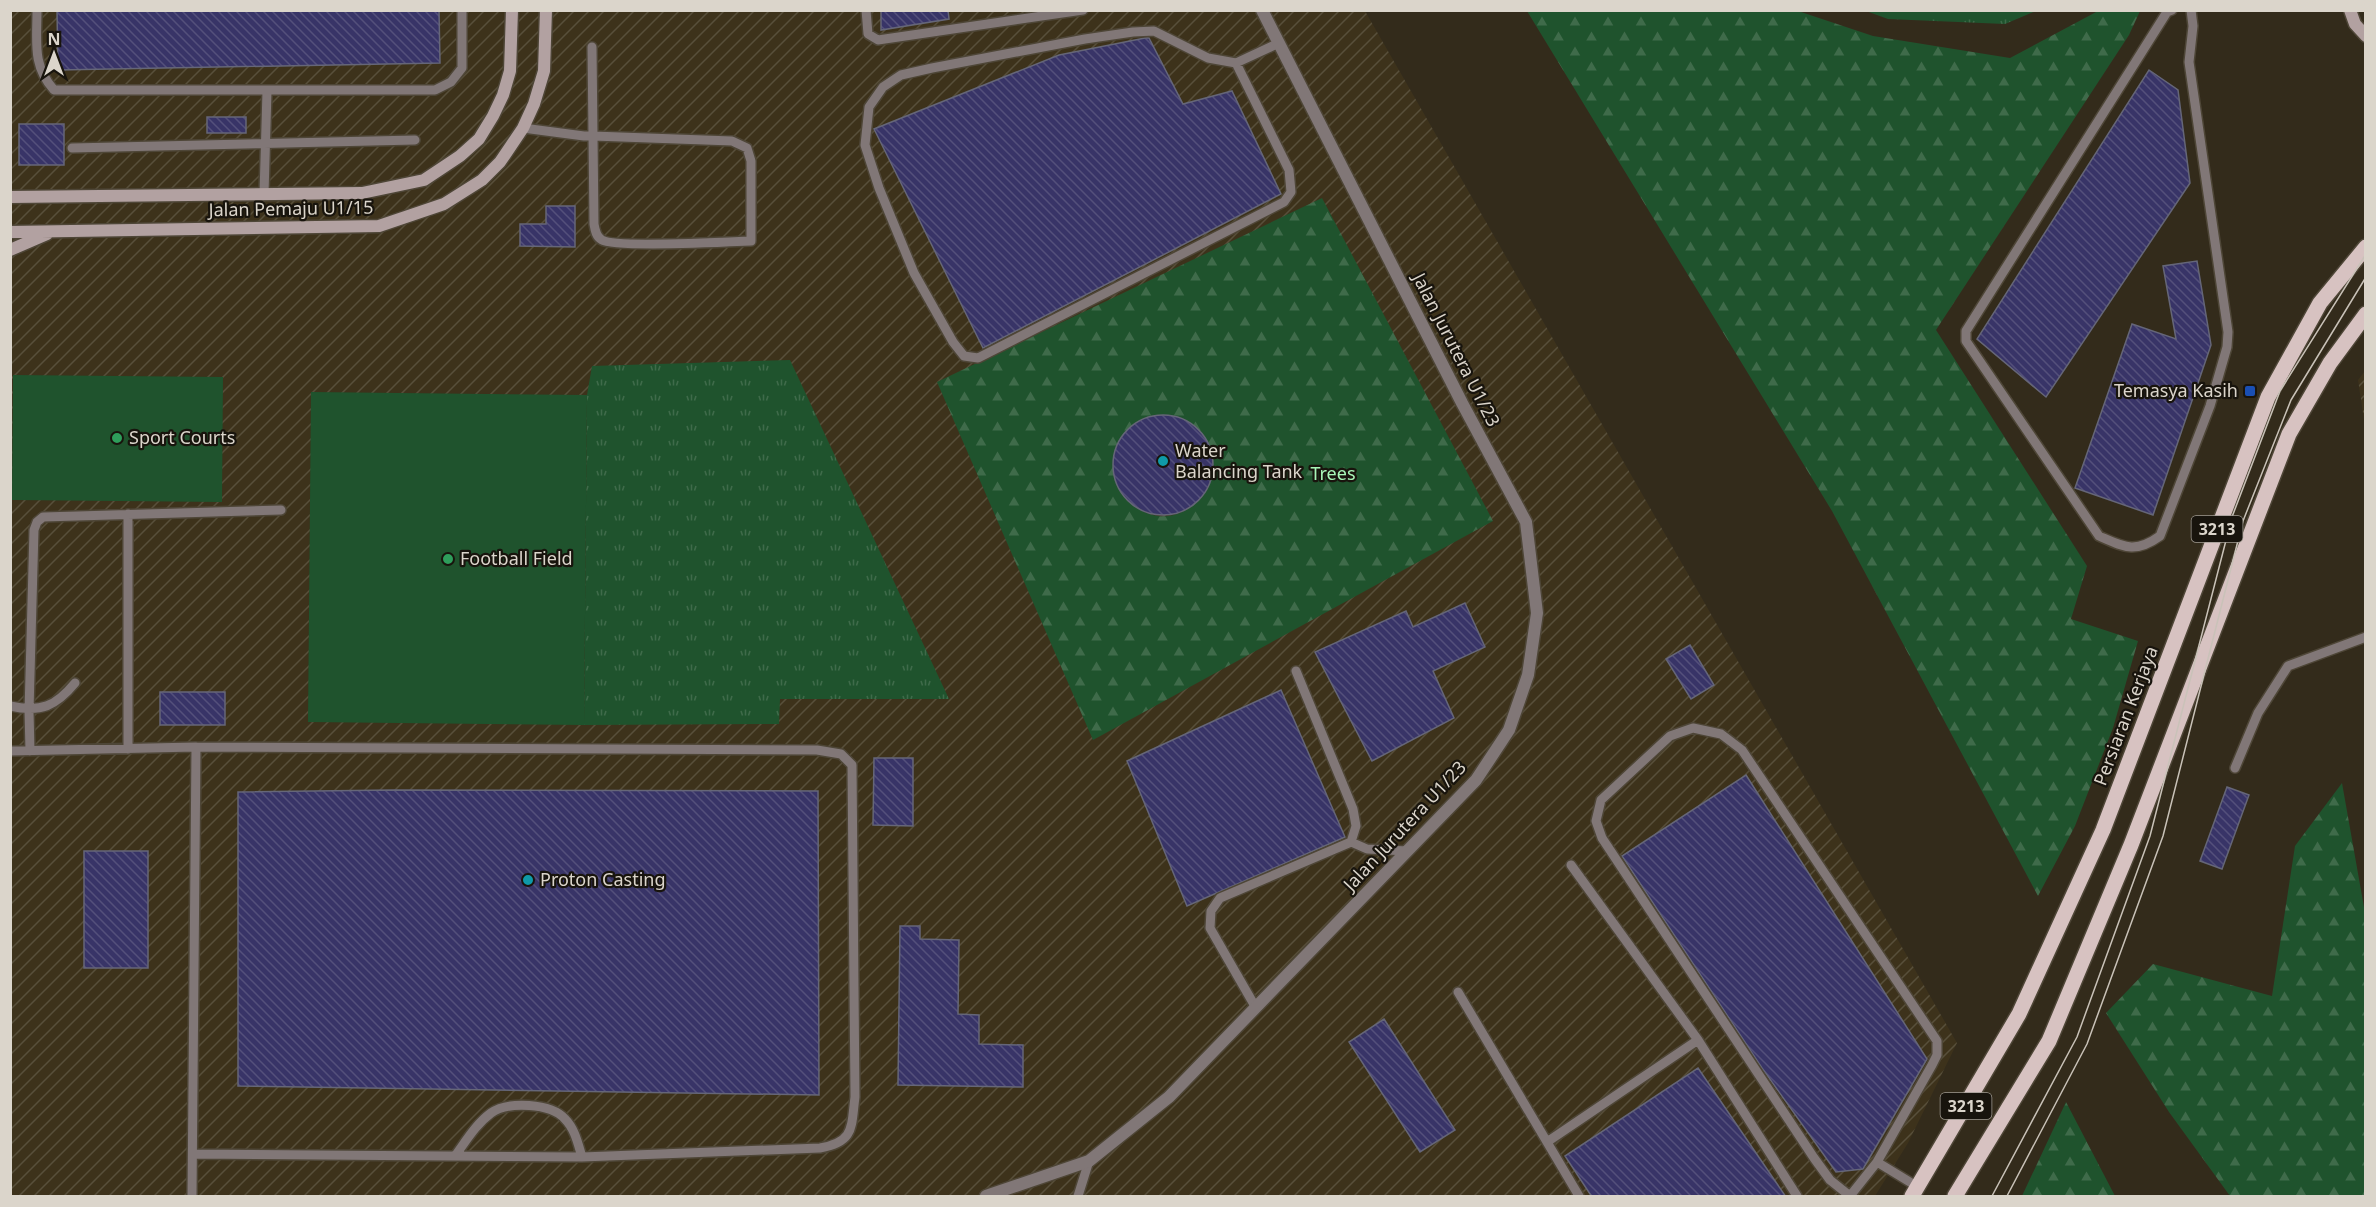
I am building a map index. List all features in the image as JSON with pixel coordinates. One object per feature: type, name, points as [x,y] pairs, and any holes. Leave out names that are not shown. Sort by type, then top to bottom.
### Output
[{"type":"main road","name":"Persiaran Kerjaya","points":[[1915,1192],[2019,1014],[2103,830],[2268,397],[2320,303],[2366,247]]},
{"type":"main road","name":"3213","points":[[1955,1197],[2049,1041],[2131,845],[2289,434],[2330,363],[2366,314]]},
{"type":"street","name":"Jalan Pemaju U1/15","points":[[10,197],[362,193],[424,180],[460,156],[479,139],[503,95],[510,71],[512,53],[512,10]]},
{"type":"street","name":"Jalan Pemaju U1/15","points":[[10,232],[379,226],[444,204],[465,192],[500,162],[523,128],[534,104],[544,70],[546,10]]},
{"type":"street","name":"Jalan Jurutera U1/23","points":[[986,1197],[1089,1161],[1169,1097],[1476,780],[1509,730],[1528,675],[1537,613],[1526,522],[1462,403],[1262,10]]},
{"type":"street","points":[[2350,10],[2355,24],[2366,36]]},
{"type":"street","points":[[10,250],[54,231]]},
{"type":"lane","points":[[38,10],[37,64],[43,78],[54,90],[267,91],[435,90],[451,82],[462,68],[462,10]]},
{"type":"lane","points":[[866,10],[868,34],[878,40],[1083,10]]},
{"type":"lane","points":[[2172,10],[2167,12],[1966,331],[1966,341],[2098,536],[2128,549],[2147,545],[2160,536],[2210,406],[2227,347],[2228,332],[2189,62],[2193,26],[2191,10]]},
{"type":"lane","points":[[1236,63],[1288,170],[1291,192],[1284,202],[978,358],[964,356],[952,342],[914,273],[879,188],[865,145],[869,107],[884,87],[901,75],[932,68],[1132,32],[1154,32],[1208,57],[1236,63],[1279,43]]},
{"type":"lane","points":[[523,128],[574,135],[593,136],[732,141],[747,148],[751,161],[751,241],[636,243],[602,240],[597,235],[594,224],[593,136],[592,47]]},
{"type":"lane","points":[[264,194],[267,91]]},
{"type":"lane","points":[[72,148],[415,140]]},
{"type":"lane","points":[[30,751],[34,530],[37,522],[43,517],[281,510]]},
{"type":"lane","points":[[128,514],[128,749]]},
{"type":"lane","points":[[2235,768],[2258,713],[2288,666],[2366,637]]},
{"type":"lane","points":[[1296,671],[1353,809],[1356,826],[1351,842]]},
{"type":"lane","points":[[10,706],[29,711],[61,700],[75,682]]},
{"type":"lane","points":[[1693,728],[1720,734],[1742,750],[1937,1041],[1937,1055],[1877,1162],[1850,1196],[1830,1180],[1814,1158],[1602,838],[1596,821],[1601,800],[1670,736],[1693,728]]},
{"type":"lane","points":[[192,1197],[196,747]]},
{"type":"lane","points":[[10,751],[196,747],[817,750],[841,754],[852,765],[855,1097],[850,1132],[837,1145],[820,1148],[582,1157],[193,1154]]},
{"type":"lane","points":[[1256,1008],[1210,928],[1211,911],[1220,898],[1351,842],[1367,849],[1407,851]]},
{"type":"lane","points":[[1571,866],[1698,1040],[1797,1197]]},
{"type":"lane","points":[[1458,992],[1579,1197]]},
{"type":"lane","points":[[1547,1142],[1698,1040]]},
{"type":"lane","points":[[455,1156],[480,1122],[493,1111],[508,1106],[539,1106],[564,1117],[573,1129],[582,1157]]},
{"type":"lane","points":[[1078,1197],[1089,1161]]},
{"type":"lane","points":[[1877,1162],[1915,1192]]},
{"type":"shaded area","points":[[10,11],[1365,11],[1957,1043],[1908,1143],[1875,1196],[11,1196]]},
{"type":"shaded area","points":[[2365,371],[2365,426],[2358,380]]},
{"type":"green space","points":[[1527,11],[1798,11],[1873,36],[2010,58],[2098,11],[2140,11],[2129,35],[1936,330],[2087,566],[2071,619],[2138,641],[2113,728],[2075,826],[2038,896],[1832,511]]},
{"type":"green space","points":[[1866,11],[2036,11],[2005,24],[1888,19]]},
{"type":"green space","name":"Trees","points":[[1322,198],[1493,521],[1093,740],[937,382]],"holes":[[[1159,415],[1172,417],[1194,427],[1208,443],[1212,453],[1211,479],[1203,496],[1189,508],[1167,516],[1147,513],[1130,502],[1118,484],[1114,464],[1118,444],[1132,427]]]},
{"type":"green space","points":[[790,360],[949,699],[780,699],[779,724],[584,725],[587,395],[592,366]]},
{"type":"green space","name":"Sport Courts","points":[[13,375],[223,377],[222,502],[12,500]]},
{"type":"green space","name":"Football Field","points":[[311,392],[587,395],[584,725],[308,722]]},
{"type":"green space","points":[[2342,783],[2365,913],[2365,1196],[2230,1196],[2169,1112],[2106,1013],[2153,964],[2272,996],[2295,846]]},
{"type":"green space","points":[[2066,1102],[2115,1196],[2022,1196]]},
{"type":"building","points":[[57,10],[439,10],[440,63],[58,70]]},
{"type":"building","points":[[881,10],[948,10],[949,19],[881,30]]},
{"type":"building","points":[[1149,38],[1183,104],[1232,91],[1281,194],[983,348],[874,129],[1059,55]]},
{"type":"building","points":[[2149,70],[2178,90],[2190,183],[2046,397],[1977,339]]},
{"type":"building","points":[[207,117],[246,117],[246,133],[207,133]]},
{"type":"building","points":[[19,124],[64,124],[64,165],[19,165]]},
{"type":"building","points":[[546,206],[575,206],[575,247],[520,246],[520,224],[546,224]]},
{"type":"building","points":[[2197,261],[2211,345],[2153,515],[2075,488],[2132,324],[2176,339],[2163,266]]},
{"type":"building","name":"Water Balancing Tank","points":[[1163,415],[1182,419],[1198,430],[1209,446],[1213,465],[1209,484],[1198,500],[1182,511],[1163,515],[1144,511],[1128,500],[1117,484],[1113,465],[1117,446],[1128,430],[1144,419]]},
{"type":"building","points":[[1465,603],[1485,647],[1433,671],[1454,718],[1372,761],[1315,652],[1406,611],[1413,627]]},
{"type":"building","points":[[1690,645],[1714,685],[1691,699],[1666,659]]},
{"type":"building","points":[[1281,690],[1345,837],[1187,906],[1127,761]]},
{"type":"building","points":[[160,692],[225,692],[225,725],[160,725]]},
{"type":"building","points":[[874,758],[913,758],[913,826],[873,825]]},
{"type":"building","points":[[1746,775],[1927,1059],[1863,1169],[1836,1172],[1762,1068],[1622,856]]},
{"type":"building","points":[[2227,787],[2249,795],[2222,869],[2200,861]]},
{"type":"building","name":"Proton Casting","points":[[818,791],[819,1095],[238,1086],[238,792]]},
{"type":"building","points":[[84,851],[148,851],[148,968],[84,968]]},
{"type":"building","points":[[900,926],[920,926],[920,939],[959,940],[958,1014],[979,1015],[979,1044],[1023,1045],[1023,1087],[898,1085]]},
{"type":"building","points":[[1384,1019],[1455,1130],[1420,1152],[1349,1042]]},
{"type":"building","points":[[1698,1068],[1786,1197],[1592,1197],[1565,1156]]},
{"type":"tram line","points":[[1992,1196],[2077,1037],[2150,836],[2232,517],[2280,391],[2366,254]]},
{"type":"tram line","points":[[2007,1196],[2087,1044],[2163,836],[2243,521],[2291,400],[2366,277]]},
{"type":"place","name":"Temasya Kasih","points":[[2250,391]]},
{"type":"place","name":"Sport Courts","points":[[117,438]]},
{"type":"place","name":"Water Balancing Tank","points":[[1163,461]]},
{"type":"place","name":"Football Field","points":[[448,559]]},
{"type":"place","name":"Proton Casting","points":[[528,880]]}]
